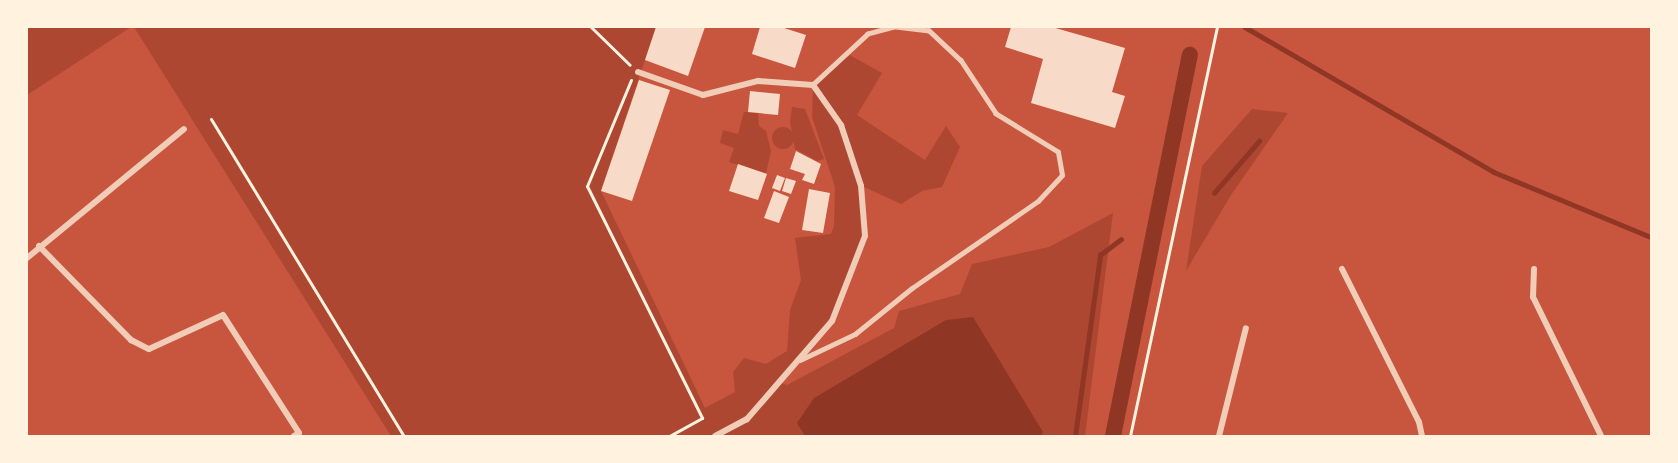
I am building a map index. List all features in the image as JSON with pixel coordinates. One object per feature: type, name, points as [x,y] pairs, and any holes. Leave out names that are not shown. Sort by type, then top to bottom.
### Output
[{"type":"street","points":[[636,71],[703,95],[758,81],[813,85],[841,125],[861,186],[865,236],[832,321],[747,419],[715,436]]},
{"type":"street","points":[[27,258],[154,151],[184,129]]},
{"type":"street","points":[[39,246],[131,340],[149,349],[223,315],[297,435]]},
{"type":"street","points":[[1341,269],[1419,422],[1422,436]]},
{"type":"street","points":[[1534,269],[1533,297],[1601,436]]},
{"type":"street","points":[[1219,436],[1246,328]]},
{"type":"lane","points":[[797,361],[855,334],[912,288],[1038,201],[1062,175],[1058,152],[996,114],[961,61],[928,31],[894,27],[868,34],[813,85]]},
{"type":"path","points":[[591,27],[636,71],[587,186],[702,418],[669,436]]},
{"type":"path","points":[[1130,436],[1217,27]]},
{"type":"path","points":[[211,119],[404,436]]},
{"type":"shaded area","points":[[27,27],[131,27],[27,95]]},
{"type":"shaded area","points":[[134,27],[656,27],[601,191],[705,408],[735,392],[733,372],[744,358],[766,364],[787,351],[790,310],[801,280],[795,238],[831,234],[834,226],[835,187],[812,117],[813,85],[846,53],[882,73],[857,115],[925,160],[946,126],[960,147],[942,187],[922,191],[901,204],[862,186],[865,236],[832,321],[779,382],[787,385],[894,328],[899,311],[960,294],[972,264],[1049,247],[1113,213],[1085,436],[391,436]]},
{"type":"shaded area","points":[[792,107],[805,109],[824,159],[817,161],[795,149],[790,122]]},
{"type":"shaded area","points":[[1252,109],[1288,113],[1231,195],[1186,271],[1202,166]]},
{"type":"shaded area","points":[[744,112],[758,113],[759,126],[766,131],[771,151],[766,173],[729,162],[734,148],[720,143],[723,130],[738,134]]},
{"type":"shaded area","points":[[783,127],[791,130],[794,138],[791,146],[783,149],[775,146],[772,138],[775,130]]},
{"type":"shaded area","points":[[973,317],[1043,432],[1041,436],[805,436],[797,423],[814,398],[946,320]]},
{"type":"building","points":[[656,27],[705,27],[688,76],[645,60]]},
{"type":"building","points":[[760,27],[781,27],[806,35],[795,68],[752,54]]},
{"type":"building","points":[[1011,27],[1052,27],[1125,48],[1112,92],[1125,96],[1115,128],[1031,103],[1043,59],[1005,47]]},
{"type":"building","points":[[639,80],[670,90],[632,201],[601,191]]},
{"type":"building","points":[[750,91],[780,94],[778,115],[748,112]]},
{"type":"building","points":[[796,151],[821,164],[814,184],[802,180],[805,174],[790,169]]},
{"type":"building","points":[[738,164],[767,174],[758,200],[729,191]]},
{"type":"building","points":[[777,175],[785,178],[780,191],[772,188]]},
{"type":"building","points":[[786,178],[796,181],[791,194],[782,191]]},
{"type":"building","points":[[809,189],[830,193],[823,233],[802,230]]},
{"type":"building","points":[[774,191],[789,197],[779,223],[764,218]]},
{"type":"waterway","points":[[1245,27],[1494,172],[1651,237]]},
{"type":"waterway","points":[[1113,436],[1190,55]]},
{"type":"waterway","points":[[1214,193],[1259,141]]},
{"type":"waterway","points":[[1075,436],[1100,255],[1121,239]]}]
